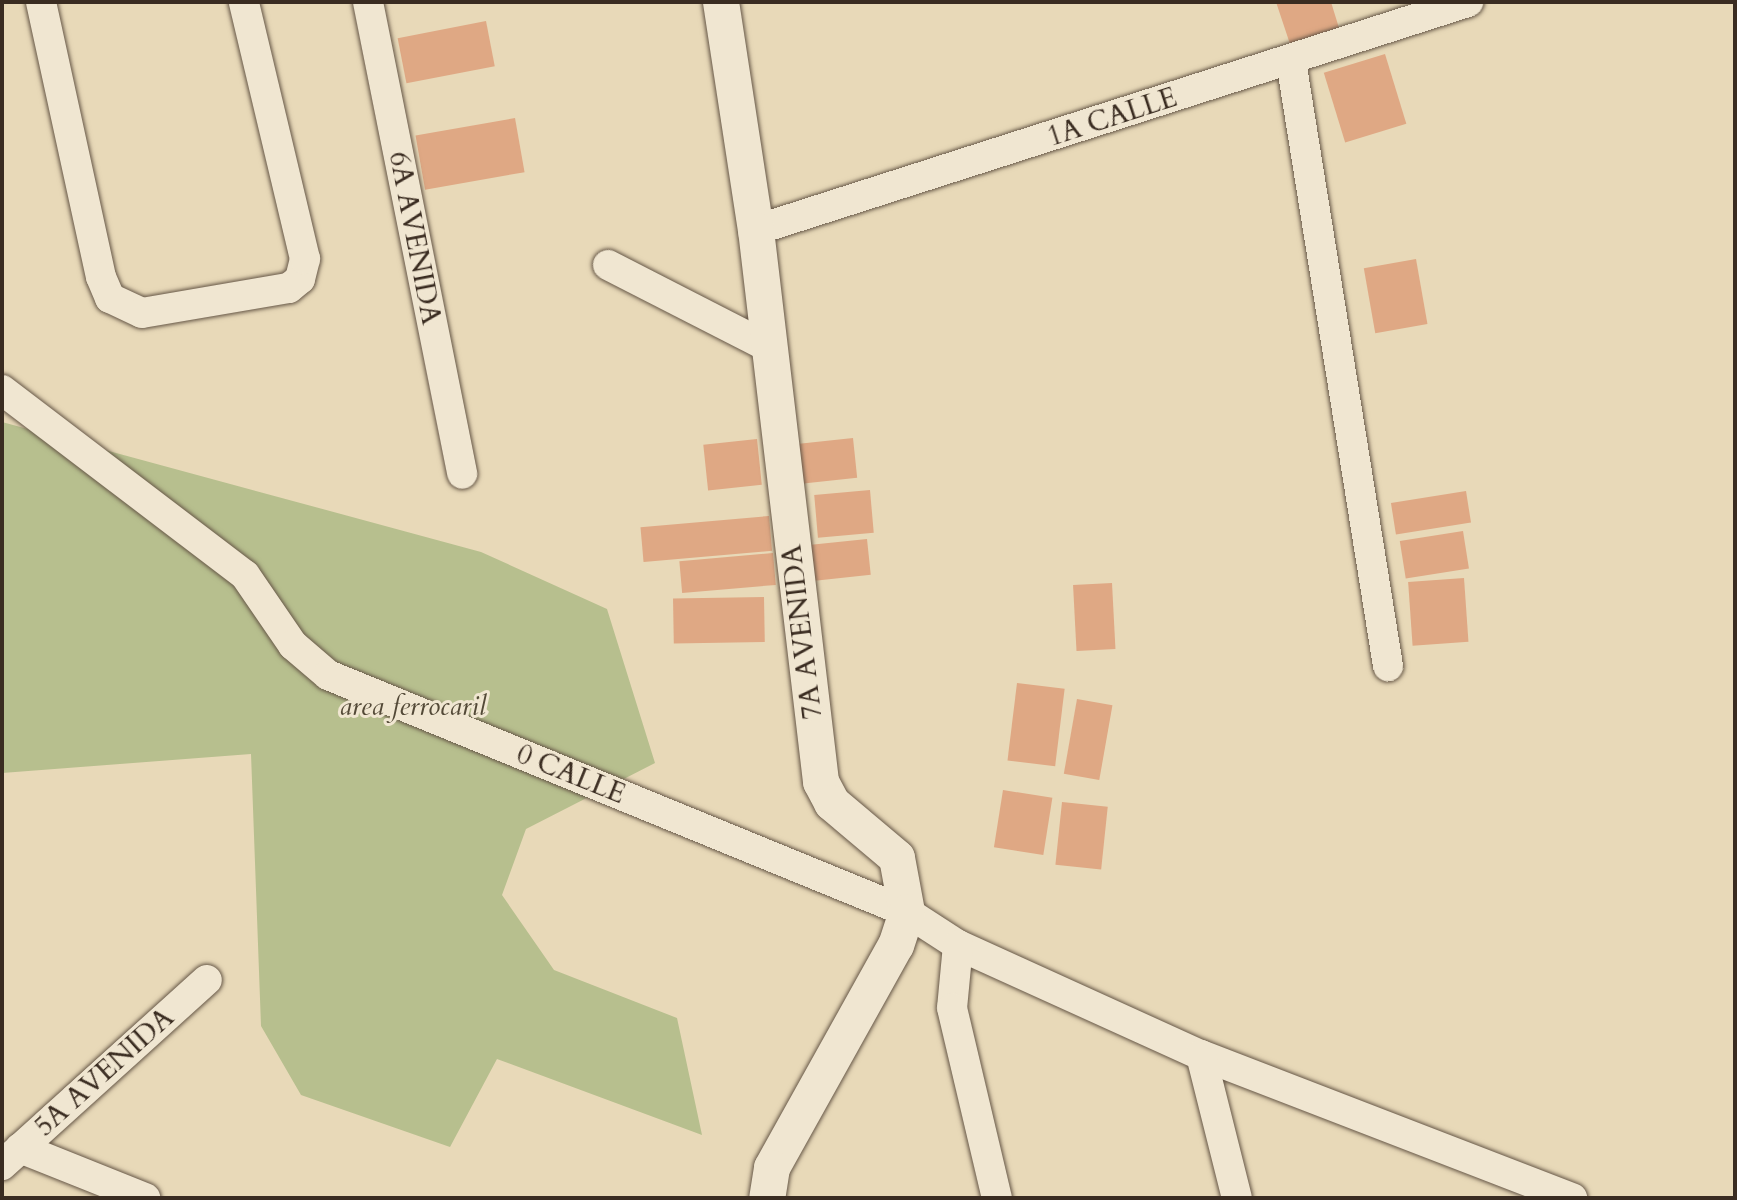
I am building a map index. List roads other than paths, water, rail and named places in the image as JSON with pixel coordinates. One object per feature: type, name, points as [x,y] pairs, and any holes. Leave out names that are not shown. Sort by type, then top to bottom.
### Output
[{"type":"street","points":[[41,2],[101,277],[110,298],[142,313],[289,288],[300,279],[305,259],[244,2]]},
{"type":"street","name":"6A AVENIDA","points":[[368,2],[462,474]]},
{"type":"street","name":"7A AVENIDA","points":[[721,2],[756,230],[821,782],[832,803],[897,858],[907,912]]},
{"type":"street","name":"1A CALLE","points":[[756,230],[1468,2]]},
{"type":"street","points":[[1291,61],[1388,666]]},
{"type":"street","points":[[608,265],[770,348]]},
{"type":"street","name":"0 CALLE","points":[[2,390],[245,575],[293,645],[328,675],[907,912],[958,945],[1201,1055],[1506,1185],[1572,1198]]},
{"type":"street","points":[[767,1198],[772,1168],[896,945],[907,912]]},
{"type":"street","points":[[958,945],[952,1008],[997,1198]]},
{"type":"street","name":"5A AVENIDA","points":[[11,1157],[207,980]]},
{"type":"street","points":[[1201,1055],[1237,1198]]},
{"type":"street","points":[[11,1157],[145,1198]]},
{"type":"park label","name":"area ferrocaril","points":[[413,706]]}]
